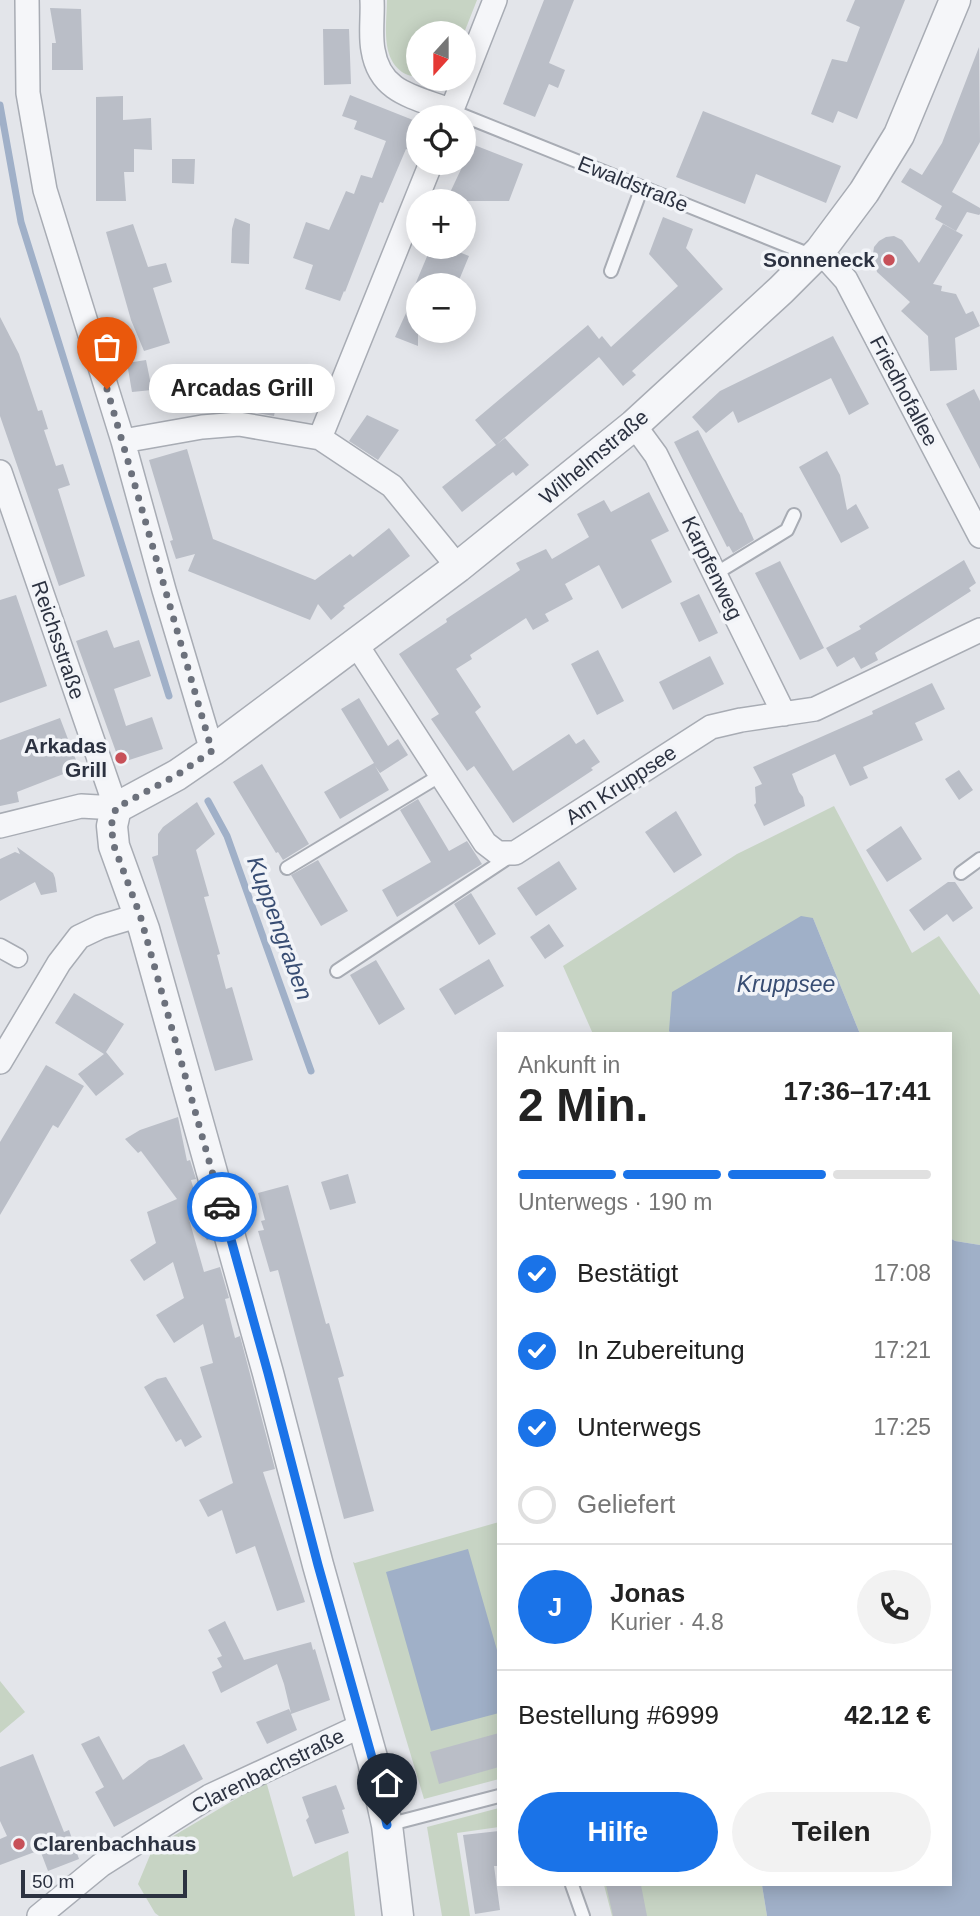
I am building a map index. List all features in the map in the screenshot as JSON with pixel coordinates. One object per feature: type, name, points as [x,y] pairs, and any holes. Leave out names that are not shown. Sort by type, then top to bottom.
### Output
[{"type":"street","points":[[27,0],[28,93],[45,190],[123,441],[212,751]]},
{"type":"street","points":[[372,0],[373,49],[380,74],[393,88],[430,105]]},
{"type":"street","points":[[454,105],[495,0]]},
{"type":"street","name":"Wilhelmstraße","points":[[116,808],[177,775],[212,751],[458,567],[634,425],[781,290],[817,254],[864,192],[899,135],[955,0]]},
{"type":"street","points":[[320,438],[426,175]]},
{"type":"street","name":"Friedhofallee","points":[[817,254],[846,280],[980,536]]},
{"type":"street","points":[[123,441],[202,427],[239,425],[320,438],[391,486],[458,567]]},
{"type":"street","name":"Karpfenweg","points":[[634,425],[656,455],[783,714]]},
{"type":"street","name":"Reichsstraße","points":[[0,472],[116,808]]},
{"type":"street","name":"Am Kruppsee","points":[[515,853],[711,727],[815,709],[980,630]]},
{"type":"street","points":[[356,644],[485,843],[498,853],[515,853]]},
{"type":"street","points":[[0,826],[81,806],[116,808],[111,826],[114,846],[140,915],[373,1761],[387,1825],[398,1916]]},
{"type":"street","points":[[0,1062],[59,963],[79,937],[100,927],[140,915]]},
{"type":"street","points":[[0,948],[18,958]]},
{"type":"street","name":"Clarenbachstraße","points":[[39,1916],[100,1865],[210,1796],[363,1726]]},
{"type":"lane","name":"Ewaldstraße","points":[[476,124],[817,254]]},
{"type":"lane","points":[[611,271],[642,187]]},
{"type":"lane","points":[[715,574],[788,530],[794,515]]},
{"type":"lane","points":[[287,869],[441,775]]},
{"type":"lane","points":[[337,971],[515,853]]},
{"type":"lane","points":[[961,873],[980,859]]},
{"type":"lane","points":[[387,1825],[497,1797]]},
{"type":"lane","points":[[572,1886],[583,1916]]},
{"type":"green space","points":[[387,0],[477,0],[469,21],[406,21],[406,74],[395,66],[390,58],[386,39]]},
{"type":"green space","points":[[834,806],[912,953],[939,936],[980,995],[980,1245],[952,1239],[952,1032],[859,1032],[813,918],[670,1032],[592,1032],[563,966],[737,854]]},
{"type":"green space","points":[[497,1523],[497,1780],[424,1799],[353,1562]]},
{"type":"green space","points":[[0,1681],[25,1712],[0,1733]]},
{"type":"green space","points":[[266,1781],[293,1877],[348,1851],[355,1916],[159,1916],[155,1913],[138,1884],[153,1848]]},
{"type":"green space","points":[[497,1809],[497,1827],[457,1833],[470,1916],[442,1916],[427,1827]]},
{"type":"green space","points":[[604,1886],[762,1886],[767,1916],[612,1916]]},
{"type":"water","name":"Kruppsee","points":[[801,916],[813,918],[859,1032],[670,1032],[672,992]]},
{"type":"water","points":[[952,1239],[980,1245],[980,1916],[767,1916],[762,1886],[952,1886]]},
{"type":"water","points":[[468,1549],[497,1650],[497,1714],[431,1731],[386,1572]]},
{"type":"building","points":[[544,0],[574,0],[549,63],[565,70],[558,88],[549,84],[535,117],[503,104]]},
{"type":"building","points":[[855,0],[905,0],[857,119],[838,111],[833,123],[811,114],[832,59],[847,62],[860,27],[846,21]]},
{"type":"building","points":[[50,8],[81,9],[83,70],[52,70],[52,43],[56,43]]},
{"type":"building","points":[[323,29],[349,29],[351,84],[324,85]]},
{"type":"building","points":[[979,47],[980,142],[952,192],[980,208],[980,214],[967,212],[956,231],[935,219],[942,206],[901,182],[910,168],[922,175],[942,143]]},
{"type":"building","points":[[350,95],[406,117],[406,149],[383,203],[380,202],[340,301],[305,289],[313,265],[293,258],[306,222],[329,230],[346,191],[354,194],[361,175],[372,178],[386,141],[354,129],[357,121],[342,116]]},
{"type":"building","points":[[123,96],[123,120],[151,118],[152,150],[134,149],[134,172],[124,172],[126,201],[96,201],[96,97]]},
{"type":"building","points":[[703,111],[841,166],[826,203],[756,174],[745,204],[676,177]]},
{"type":"building","points":[[476,146],[523,164],[509,201],[476,201],[476,189],[452,189],[458,175],[476,175]]},
{"type":"building","points":[[172,159],[195,159],[194,184],[172,183]]},
{"type":"building","points":[[663,217],[693,229],[686,248],[723,289],[632,371],[636,375],[623,386],[599,357],[496,445],[475,420],[588,325],[599,339],[602,336],[611,347],[678,286],[649,254]]},
{"type":"building","points":[[235,218],[250,224],[249,264],[231,263]]},
{"type":"building","points":[[133,224],[148,267],[166,263],[172,282],[153,288],[170,343],[144,351],[131,320],[106,232]]},
{"type":"building","points":[[943,224],[963,235],[933,284],[942,286],[941,291],[956,294],[966,314],[973,311],[980,326],[955,338],[957,370],[930,371],[928,336],[901,311],[910,302],[877,272],[873,254],[879,241],[894,236],[902,240],[919,263]]},
{"type":"building","points":[[426,259],[468,259],[462,273],[420,273]]},
{"type":"building","points":[[406,313],[406,341],[395,337]]},
{"type":"building","points":[[0,317],[19,354],[38,411],[42,410],[48,429],[44,430],[56,466],[63,464],[70,485],[58,489],[85,576],[59,586],[0,416]]},
{"type":"building","points":[[833,336],[869,404],[849,415],[831,378],[738,423],[733,411],[706,433],[692,417],[720,391]]},
{"type":"building","points":[[146,360],[152,390],[132,392],[127,363]]},
{"type":"building","points":[[240,379],[280,387],[274,416],[233,409]]},
{"type":"building","points":[[974,389],[980,401],[980,469],[946,404]]},
{"type":"building","points":[[367,415],[399,430],[378,460],[349,441]]},
{"type":"building","points":[[698,430],[754,540],[733,553],[729,546],[727,547],[674,442]]},
{"type":"building","points":[[505,438],[529,465],[516,476],[513,472],[462,512],[442,487]]},
{"type":"building","points":[[187,449],[213,539],[315,580],[350,554],[353,557],[389,528],[410,556],[343,606],[345,608],[331,620],[318,604],[310,620],[188,571],[195,554],[176,559],[170,541],[173,540],[149,460]]},
{"type":"building","points":[[827,451],[840,475],[847,510],[856,504],[869,528],[841,543],[799,467]]},
{"type":"building","points":[[649,492],[669,531],[651,540],[672,582],[622,609],[599,565],[565,584],[573,599],[545,614],[549,621],[533,630],[526,618],[470,655],[472,659],[456,669],[481,707],[475,712],[513,771],[569,734],[576,744],[584,739],[600,762],[591,768],[593,770],[513,823],[474,766],[467,771],[431,719],[439,714],[399,654],[520,570],[516,563],[546,549],[552,559],[589,537],[577,514],[604,500],[611,512]]},
{"type":"building","points":[[964,560],[976,583],[969,588],[971,591],[875,653],[878,660],[861,669],[854,657],[837,667],[826,648],[861,629],[859,626]]},
{"type":"building","points":[[780,561],[824,648],[800,660],[755,573]]},
{"type":"building","points":[[699,594],[718,633],[699,642],[680,603]]},
{"type":"building","points":[[16,595],[47,686],[0,703],[0,600]]},
{"type":"building","points":[[107,630],[114,648],[139,640],[151,676],[114,689],[126,726],[152,717],[163,749],[120,763],[76,641]]},
{"type":"building","points":[[598,650],[624,701],[597,715],[571,664]]},
{"type":"building","points":[[710,656],[724,684],[673,710],[659,682]]},
{"type":"building","points":[[932,683],[945,709],[915,723],[923,740],[863,767],[868,778],[850,786],[835,754],[792,774],[805,806],[764,826],[754,805],[755,787],[762,784],[753,767],[873,714],[872,711]]},
{"type":"building","points":[[359,698],[388,746],[398,739],[408,755],[380,773],[375,766],[389,790],[340,819],[324,792],[374,763],[341,709]]},
{"type":"building","points":[[60,718],[79,768],[17,792],[19,802],[0,806],[0,740]]},
{"type":"building","points":[[262,764],[309,844],[283,860],[278,852],[276,853],[233,782]]},
{"type":"building","points":[[959,770],[973,790],[959,800],[945,779]]},
{"type":"building","points":[[418,799],[449,851],[467,841],[482,864],[397,917],[382,890],[431,862],[400,810]]},
{"type":"building","points":[[197,802],[215,834],[196,850],[209,896],[204,897],[220,954],[217,955],[226,989],[232,987],[253,1060],[215,1071],[152,857],[158,855],[158,834],[163,827]]},
{"type":"building","points":[[676,811],[702,855],[674,873],[645,832]]},
{"type":"building","points":[[901,826],[922,859],[887,882],[866,850]]},
{"type":"building","points":[[17,847],[53,873],[57,892],[41,895],[35,882],[0,901],[0,859],[15,852],[20,854]]},
{"type":"building","points":[[318,860],[348,911],[321,926],[291,875]]},
{"type":"building","points":[[559,861],[577,889],[536,916],[517,888]]},
{"type":"building","points":[[948,882],[955,882],[973,908],[953,922],[947,914],[924,931],[909,910]]},
{"type":"building","points":[[471,893],[496,934],[479,945],[454,904]]},
{"type":"building","points":[[549,924],[564,946],[545,959],[530,937]]},
{"type":"building","points":[[489,959],[504,986],[455,1015],[439,989]]},
{"type":"building","points":[[376,960],[405,1009],[379,1025],[350,975]]},
{"type":"building","points":[[74,993],[124,1024],[106,1052],[124,1074],[96,1096],[78,1074],[104,1054],[55,1023]]},
{"type":"building","points":[[46,1065],[84,1086],[58,1128],[53,1125],[0,1215],[0,1142]]},
{"type":"building","points":[[178,1117],[187,1161],[190,1160],[196,1179],[191,1180],[209,1239],[207,1240],[191,1218],[189,1219],[204,1272],[220,1267],[229,1298],[225,1299],[235,1338],[240,1336],[275,1469],[263,1472],[305,1602],[277,1611],[255,1546],[236,1554],[222,1510],[208,1517],[199,1500],[233,1483],[200,1367],[213,1363],[203,1324],[174,1343],[156,1315],[184,1298],[173,1262],[144,1281],[130,1260],[156,1243],[147,1212],[177,1199],[141,1151],[138,1153],[125,1139],[140,1130]]},
{"type":"building","points":[[348,1174],[356,1203],[330,1210],[321,1182]]},
{"type":"building","points":[[288,1185],[326,1324],[329,1323],[344,1376],[338,1378],[374,1511],[344,1519],[278,1270],[270,1272],[258,1231],[264,1230],[261,1221],[265,1220],[258,1193]]},
{"type":"building","points":[[166,1377],[202,1437],[185,1447],[181,1439],[176,1442],[144,1387]]},
{"type":"building","points":[[225,1621],[244,1660],[311,1642],[330,1700],[291,1714],[297,1730],[267,1744],[256,1722],[289,1709],[291,1713],[284,1684],[277,1664],[221,1693],[212,1672],[222,1667],[217,1658],[222,1656],[208,1630]]},
{"type":"building","points":[[497,1734],[497,1768],[439,1784],[430,1752]]},
{"type":"building","points":[[99,1736],[123,1780],[149,1760],[184,1744],[203,1779],[114,1827],[95,1792],[104,1787],[81,1744]]},
{"type":"building","points":[[33,1754],[64,1832],[69,1830],[79,1859],[48,1871],[40,1850],[0,1865],[0,1839],[7,1836],[0,1821],[0,1767]]},
{"type":"building","points":[[336,1785],[345,1809],[342,1810],[349,1833],[315,1844],[306,1820],[309,1817],[302,1797]]},
{"type":"building","points":[[497,1831],[497,1866],[494,1866],[500,1910],[475,1914],[463,1835]]},
{"type":"building","points":[[606,1886],[641,1886],[647,1916],[613,1916]]},
{"type":"waterway","name":"Kuppengraben","points":[[0,105],[21,222],[169,696]]},
{"type":"waterway","name":"Kuppengraben","points":[[208,801],[227,836],[311,1071]]},
{"type":"way so far","points":[[107,389],[212,751],[177,775],[116,808],[111,826],[114,846],[140,915],[222,1207]]},
{"type":"place","name":"Sonneneck","points":[[889,260]]},
{"type":"place","name":"Arcadas Grill","points":[[107,389]]},
{"type":"place","name":"Arkadas Grill","points":[[121,758]]},
{"type":"place","name":"Clarenbachhaus","points":[[19,1844]]},
{"type":"route","points":[[222,1207],[373,1761],[387,1825]]}]
